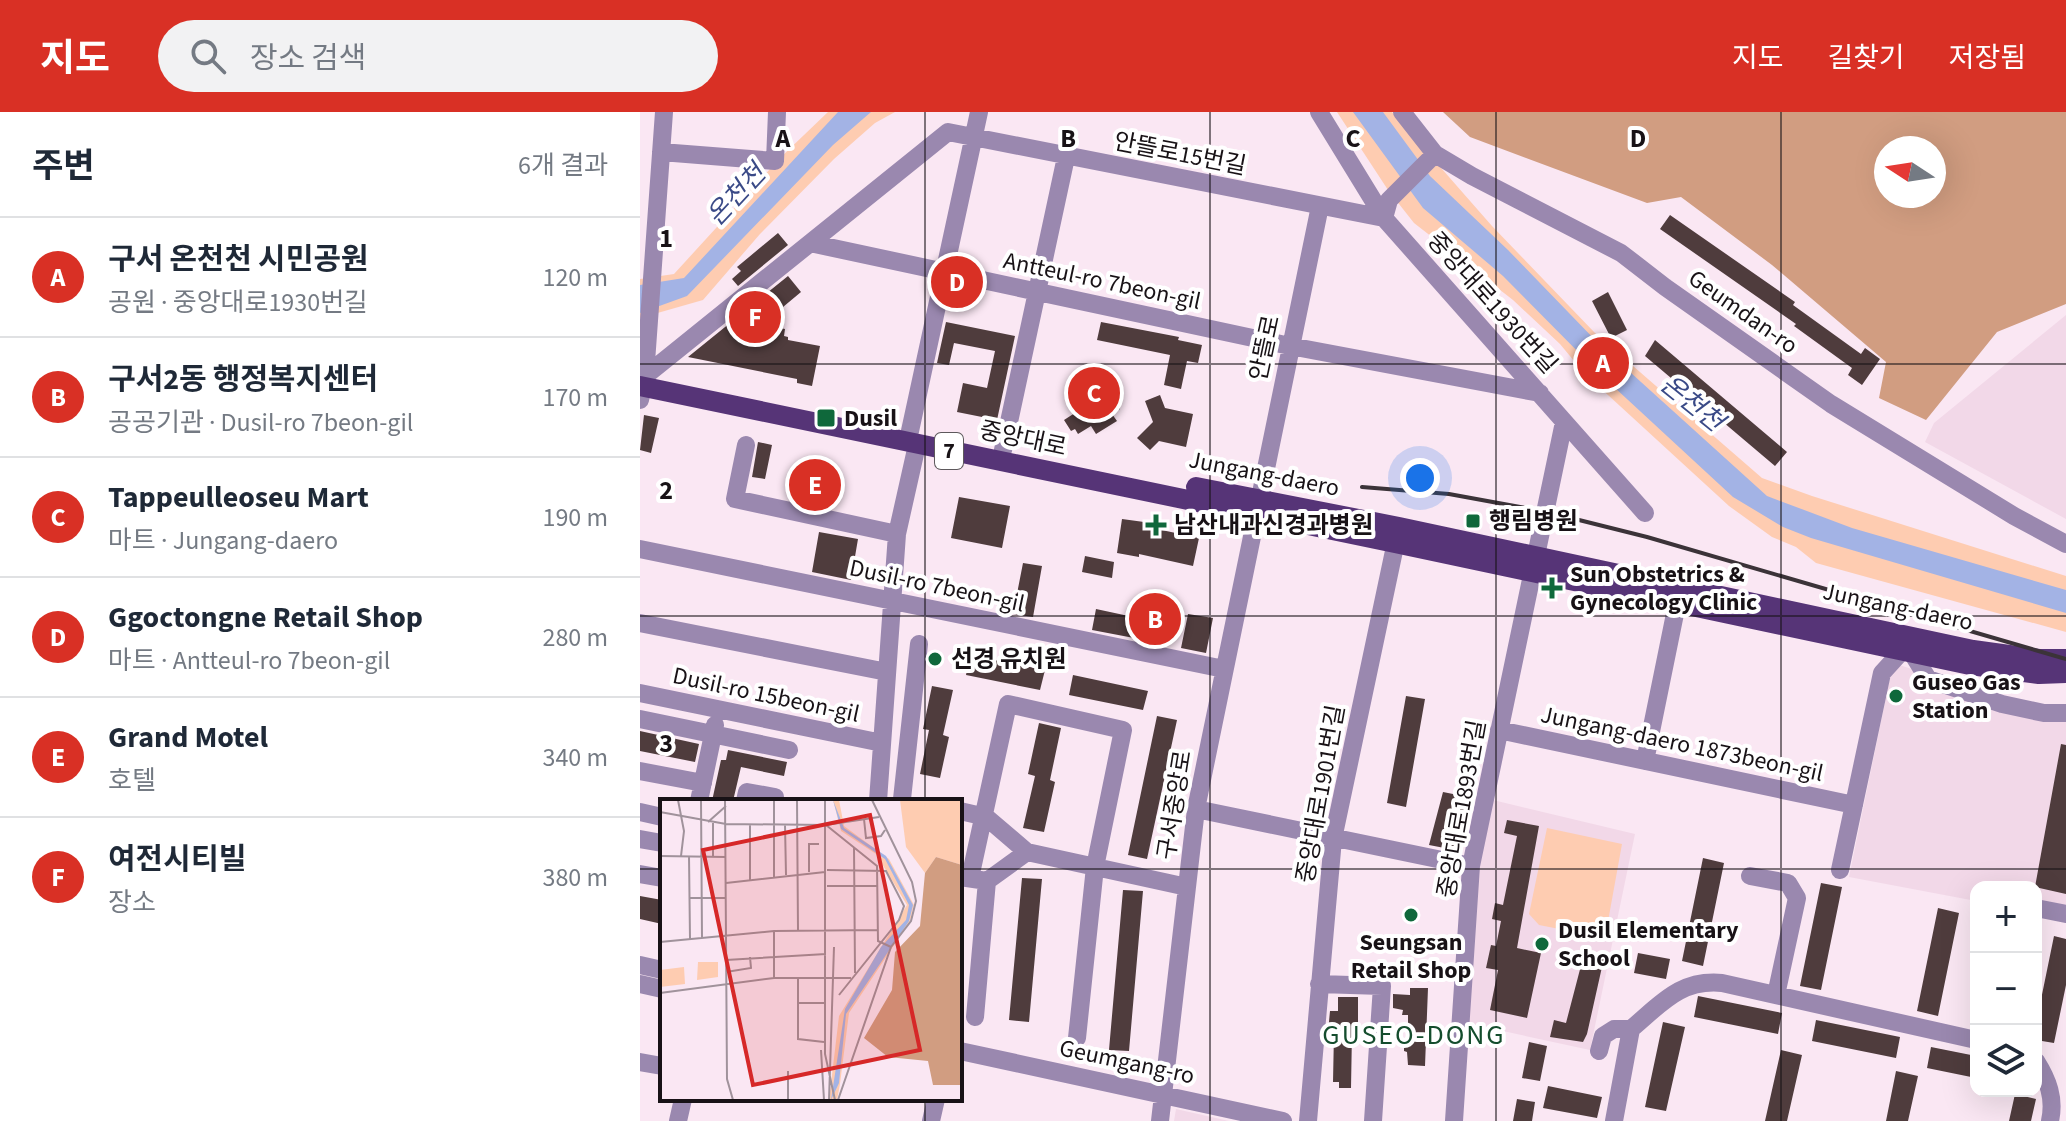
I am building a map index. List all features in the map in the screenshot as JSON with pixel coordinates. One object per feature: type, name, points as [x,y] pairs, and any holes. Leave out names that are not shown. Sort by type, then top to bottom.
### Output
[{"type":"main road","name":"Jungang-daero","points":[[642,385],[913,438],[1003,450],[1534,564],[1973,650],[2039,659],[2066,659]]},
{"type":"main road","name":"중앙대로","points":[[913,438],[1257,506]]},
{"type":"main road","name":"Jungang-daero","points":[[1534,564],[1677,604],[1907,652],[1984,667],[2039,674],[2066,673]]},
{"type":"street","points":[[642,385],[664,112]]},
{"type":"street","points":[[661,152],[775,161],[777,112]]},
{"type":"street","points":[[878,797],[897,534],[944,272],[979,112]]},
{"type":"street","name":"중앙대로1930번길","points":[[1319,112],[1387,209],[1564,422],[1645,513]]},
{"type":"street","name":"Geumdan-ro","points":[[1402,112],[1431,159],[1472,176],[1621,253],[1831,404],[2014,516],[2066,544]]},
{"type":"street","name":"안뜰로15번길","points":[[810,243],[948,132],[1320,206],[1387,209]]},
{"type":"street","points":[[1003,450],[1066,157]]},
{"type":"street","points":[[1387,209],[1431,159]]},
{"type":"street","name":"안뜰로","points":[[1257,506],[1320,206]]},
{"type":"street","points":[[642,385],[810,243]]},
{"type":"street","name":"Antteul-ro 7beon-gil","points":[[810,243],[1290,346],[1540,393]]},
{"type":"street","name":"중앙대로1893번길","points":[[1454,1121],[1471,866],[1564,422]]},
{"type":"street","points":[[746,445],[735,499],[897,534]]},
{"type":"street","name":"구서중앙로","points":[[1160,1121],[1196,809],[1257,506]]},
{"type":"street","name":"중앙대로1901번길","points":[[1308,1121],[1333,839],[1397,535]]},
{"type":"street","name":"Dusil-ro 7beon-gil","points":[[640,549],[1224,669]]},
{"type":"street","points":[[1645,761],[1677,604]]},
{"type":"street","points":[[640,623],[887,672]]},
{"type":"street","points":[[907,799],[919,644]]},
{"type":"street","points":[[1840,870],[1882,673],[1907,652],[1928,679],[2002,704],[2044,713],[2066,713]]},
{"type":"street","name":"Dusil-ro 15beon-gil","points":[[640,693],[882,743]]},
{"type":"street","points":[[975,1017],[972,879],[982,816],[1008,704],[1123,730],[1095,867],[1077,1038]]},
{"type":"street","points":[[640,771],[701,792],[718,709]]},
{"type":"street","points":[[640,719],[789,750]]},
{"type":"street","name":"Jungang-daero 1873beon-gil","points":[[1499,730],[1854,805]]},
{"type":"street","points":[[745,799],[747,792],[775,797]]},
{"type":"street","points":[[1196,809],[1471,866]]},
{"type":"street","points":[[962,811],[982,816],[1027,852],[1187,887]]},
{"type":"street","points":[[640,812],[660,817]]},
{"type":"street","points":[[640,839],[660,843]]},
{"type":"street","points":[[972,879],[1027,852]]},
{"type":"street","points":[[640,874],[660,878]]},
{"type":"street","points":[[1750,876],[1788,883],[1797,898],[1776,995]]},
{"type":"street","points":[[2042,900],[2066,904]]},
{"type":"street","points":[[2042,909],[2066,914]]},
{"type":"street","points":[[640,965],[660,970]]},
{"type":"street","points":[[1599,1051],[1603,1036],[1614,1029],[1631,1029],[1678,991],[1703,981],[1970,1039]]},
{"type":"street","points":[[640,984],[660,989]]},
{"type":"street","points":[[1319,984],[1382,986],[1373,1121]]},
{"type":"street","points":[[1614,1121],[1631,1029]]},
{"type":"street","name":"Geumgang-ro","points":[[962,1051],[1283,1121]]},
{"type":"street","points":[[640,1062],[660,1066]]},
{"type":"street","points":[[2042,1071],[2053,1105],[2050,1121]]},
{"type":"street","points":[[678,1121],[683,1101]]},
{"type":"street","points":[[931,1121],[936,1101]]},
{"type":"shaded area","points":[[828,112],[895,112],[875,123],[834,159],[760,234],[703,300],[640,318],[640,279],[674,274],[780,158]]},
{"type":"shaded area","points":[[1337,112],[1392,112],[1492,226],[1595,333],[1762,478],[2066,576],[2066,632],[1816,563],[1796,547],[1772,537],[1729,506],[1584,373],[1560,344],[1513,300],[1414,223],[1388,190]]},
{"type":"shaded area","points":[[1443,112],[2066,112],[2066,304],[1997,332],[1926,420],[1879,398],[1886,362],[1772,265],[1681,197],[1647,203],[1470,137]]},
{"type":"shaded area","points":[[2066,315],[2066,519],[1925,442],[1934,423]]},
{"type":"shaded area","points":[[1893,663],[1997,696],[2042,705],[2066,705],[2066,919],[2042,914],[2042,881],[1970,881],[1970,900],[1849,877]]},
{"type":"shaded area","name":"Dusil Elementary School","points":[[1493,800],[1635,834],[1590,1050],[1466,1023],[1476,864]]},
{"type":"shaded area","points":[[1547,828],[1622,844],[1605,938],[1539,925],[1529,914]]},
{"type":"shaded area","points":[[1176,1109],[1229,1121],[1174,1121]]},
{"type":"water","name":"온천천","points":[[838,112],[871,112],[833,145],[687,296],[640,313],[640,285],[684,278]]},
{"type":"water","name":"온천천","points":[[1353,112],[1383,112],[1430,176],[1508,250],[1599,344],[1767,496],[1852,528],[2066,590],[2066,613],[1811,538],[1783,527],[1733,497],[1601,375],[1503,276],[1423,208]]},
{"type":"building","points":[[1670,215],[1795,302],[1793,305],[1861,354],[1865,348],[1880,359],[1862,385],[1848,375],[1852,368],[1794,326],[1796,324],[1660,229]]},
{"type":"building","points":[[778,233],[788,245],[738,286],[732,279],[741,271],[737,267]]},
{"type":"building","points":[[788,276],[801,292],[771,317],[780,328],[785,329],[784,336],[788,340],[820,346],[812,386],[797,383],[797,379],[688,357]]},
{"type":"building","points":[[1608,292],[1627,330],[1611,338],[1592,301]]},
{"type":"building","points":[[946,322],[1015,336],[997,420],[957,412],[963,383],[987,388],[995,351],[954,343],[949,365],[937,363]]},
{"type":"building","points":[[1101,322],[1179,337],[1178,340],[1202,345],[1198,363],[1187,361],[1181,389],[1164,385],[1170,355],[1097,340]]},
{"type":"building","points":[[1655,340],[1787,452],[1775,466],[1645,356]]},
{"type":"building","points":[[1082,383],[1092,399],[1107,389],[1120,409],[1112,414],[1117,421],[1096,434],[1091,426],[1078,434],[1075,429],[1071,431],[1064,420],[1081,409],[1069,392]]},
{"type":"building","points":[[1160,395],[1165,408],[1193,414],[1186,447],[1159,441],[1150,450],[1137,438],[1153,422],[1145,401]]},
{"type":"building","points":[[644,415],[659,418],[651,453],[640,450]]},
{"type":"building","points":[[758,442],[772,445],[765,479],[752,477]]},
{"type":"building","points":[[959,497],[1010,506],[1002,548],[951,538]]},
{"type":"building","points":[[1122,519],[1199,538],[1193,566],[1139,554],[1139,557],[1117,553]]},
{"type":"building","points":[[819,532],[858,539],[851,580],[812,572]]},
{"type":"building","points":[[1085,556],[1114,562],[1112,578],[1082,572]]},
{"type":"building","points":[[1023,563],[1042,566],[1033,617],[1013,614]]},
{"type":"building","points":[[1096,609],[1138,618],[1134,638],[1092,630]]},
{"type":"building","points":[[1188,614],[1213,618],[1206,653],[1181,648]]},
{"type":"building","points":[[970,655],[1045,670],[1040,690],[966,675]]},
{"type":"building","points":[[1073,675],[1148,691],[1143,710],[1069,695]]},
{"type":"building","points":[[932,686],[953,690],[943,735],[949,737],[940,778],[920,774],[929,730],[923,729]]},
{"type":"building","points":[[1406,696],[1425,699],[1406,807],[1387,803]]},
{"type":"building","points":[[1157,716],[1177,720],[1147,859],[1128,855]]},
{"type":"building","points":[[1039,723],[1061,728],[1050,780],[1055,782],[1044,832],[1023,828],[1035,776],[1028,774]]},
{"type":"building","points":[[640,731],[699,744],[695,762],[640,751]]},
{"type":"building","points":[[2061,744],[2066,745],[2066,894],[2042,889],[2042,881],[2036,881]]},
{"type":"building","points":[[728,750],[787,762],[784,776],[741,767],[733,799],[712,799],[721,760],[726,760]]},
{"type":"building","points":[[1443,792],[1473,798],[1460,851],[1429,845]]},
{"type":"building","points":[[1507,820],[1539,826],[1517,948],[1541,953],[1527,1018],[1490,1010],[1498,970],[1486,968],[1491,945],[1496,946],[1501,921],[1492,919],[1495,903],[1503,905],[1517,836],[1504,833]]},
{"type":"building","points":[[1703,858],[1724,863],[1703,966],[1682,961]]},
{"type":"building","points":[[1022,878],[1042,879],[1029,1022],[1009,1020]]},
{"type":"building","points":[[1821,883],[1842,887],[1821,990],[1800,986]]},
{"type":"building","points":[[1123,890],[1143,891],[1129,1051],[1109,1050]]},
{"type":"building","points":[[640,896],[660,900],[660,924],[640,919]]},
{"type":"building","points":[[1938,908],[1959,913],[1938,1016],[1917,1011]]},
{"type":"building","points":[[2054,936],[2066,939],[2066,985],[2054,1043],[2042,1041],[2042,995]]},
{"type":"building","points":[[1638,953],[1670,959],[1666,979],[1634,973]]},
{"type":"building","points":[[1584,954],[1604,958],[1587,1034],[1583,1042],[1550,1037],[1554,1020],[1566,1023]]},
{"type":"building","points":[[1410,988],[1428,988],[1425,1066],[1408,1065],[1404,1042],[1408,1041],[1408,1015],[1402,1015],[1403,1010],[1393,1008],[1393,994],[1410,995]]},
{"type":"building","points":[[1698,996],[1782,1013],[1778,1034],[1694,1017]]},
{"type":"building","points":[[1338,997],[1358,997],[1358,1032],[1352,1032],[1351,1088],[1339,1088],[1339,1082],[1333,1082],[1334,1032],[1328,1032],[1330,1011],[1338,1011]]},
{"type":"building","points":[[1816,1020],[1900,1037],[1896,1058],[1812,1041]]},
{"type":"building","points":[[1663,1022],[1685,1027],[1666,1111],[1645,1107]]},
{"type":"building","points":[[1529,1042],[1547,1046],[1540,1081],[1522,1078]]},
{"type":"building","points":[[1931,1047],[1970,1055],[1970,1077],[1927,1068]]},
{"type":"building","points":[[1781,1050],[1802,1055],[1787,1121],[1765,1121]]},
{"type":"building","points":[[1896,1071],[1918,1076],[1908,1121],[1886,1121]]},
{"type":"building","points":[[1548,1086],[1602,1097],[1597,1118],[1543,1108]]},
{"type":"building","points":[[2014,1097],[2036,1099],[2031,1121],[2009,1121]]},
{"type":"building","points":[[1517,1099],[1535,1102],[1532,1121],[1513,1121]]},
{"type":"railway","points":[[1362,487],[1449,494],[1547,512],[1647,537],[2066,659]]},
{"type":"place","name":"Ggoctongne Retail Shop","points":[[957,282]]},
{"type":"place","name":"여전시티빌","points":[[755,317]]},
{"type":"place","name":"구서 온천천 시민공원","points":[[1603,363]]},
{"type":"place","name":"Tappeulleoseu Mart","points":[[1094,393]]},
{"type":"place","name":"Dusil","points":[[826,418]]},
{"type":"place","name":"Grand Motel","points":[[815,485]]},
{"type":"place","name":"행림병원","points":[[1473,521]]},
{"type":"place","name":"남산내과신경과병원","points":[[1156,525]]},
{"type":"place","name":"Sun Obstetrics & Gynecology Clinic","points":[[1552,588]]},
{"type":"place","name":"구서2동 행정복지센터","points":[[1155,619]]},
{"type":"place","name":"선경 유치원","points":[[935,659]]},
{"type":"place","name":"Guseo Gas Station","points":[[1896,696]]},
{"type":"place","name":"Seungsan Retail Shop","points":[[1411,915]]},
{"type":"place","name":"Dusil Elementary School","points":[[1542,944]]},
{"type":"district","name":"GUSEO-DONG","points":[[1414,1035]]}]
